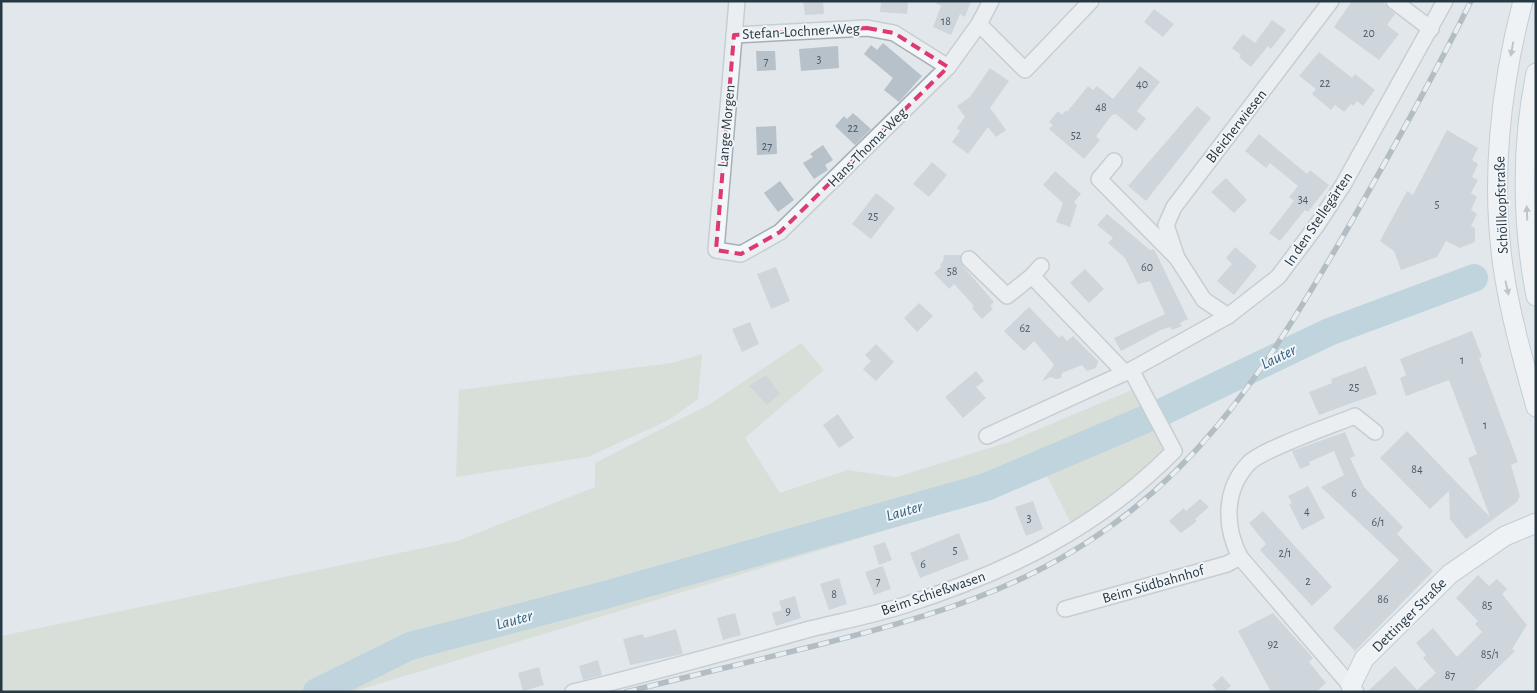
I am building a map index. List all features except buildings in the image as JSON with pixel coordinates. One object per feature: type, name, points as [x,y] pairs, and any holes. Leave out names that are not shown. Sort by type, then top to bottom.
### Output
[{"type":"main road","name":"Schöllkopfstraße","points":[[1523,1],[1512,46],[1504,100],[1500,144],[1500,234],[1504,273],[1520,351],[1536,407]]},
{"type":"main road","name":"Schöllkopfstraße","points":[[1536,73],[1528,127],[1526,182],[1527,226],[1536,296]]},
{"type":"main road","name":"Dettinger Straße","points":[[1350,690],[1364,660],[1450,574],[1505,536],[1536,523]]},
{"type":"street","name":"Lange Morgen","points":[[716,250],[737,1]]},
{"type":"street","name":"Hans-Thoma-Weg","points":[[716,250],[741,254],[780,232],[948,67],[979,24],[991,1]]},
{"type":"street","points":[[979,24],[1025,70],[1091,1]]},
{"type":"street","name":"Bleicherwiesen","points":[[1177,258],[1166,225],[1174,207],[1331,1]]},
{"type":"street","points":[[1394,1],[1431,29]]},
{"type":"street","name":"In den Stellegärten","points":[[987,436],[1128,371],[1228,316],[1278,277],[1317,225],[1378,124],[1431,29],[1444,1]]},
{"type":"street","name":"Stefan-Lochner-Weg","points":[[734,35],[867,28],[894,33],[948,67]]},
{"type":"street","name":"Bleicherwiesen","points":[[1114,160],[1099,179],[1177,258],[1204,300],[1228,316]]},
{"type":"street","points":[[969,259],[1007,296],[1036,271],[1128,371]]},
{"type":"street","name":"Beim Schießwasen","points":[[572,692],[663,670],[905,605],[989,574],[1072,533],[1124,497],[1174,451],[1142,391],[1128,371]]},
{"type":"street","points":[[1350,690],[1240,557],[1233,544],[1229,524],[1230,492],[1250,462],[1355,416],[1375,432]]},
{"type":"street","name":"Beim Südbahnhof","points":[[1065,609],[1227,564],[1240,557]]},
{"type":"highlighted area","points":[[867,28],[894,33],[948,67],[780,232],[741,254],[716,250],[734,35]]},
{"type":"green space","points":[[801,343],[824,370],[745,438],[780,493],[847,470],[896,477],[1006,443],[1134,389],[1164,450],[1118,491],[1072,525],[1046,474],[989,499],[352,692],[1,692],[1,636],[457,541],[595,487],[595,463],[710,404]]},
{"type":"green space","points":[[702,354],[698,399],[669,420],[588,457],[456,477],[459,390],[672,363]]},
{"type":"waterway","name":"Lauter","points":[[317,692],[410,646],[605,595],[986,487],[1160,413],[1329,332],[1474,278]]},
{"type":"railway","points":[[626,692],[846,638],[955,606],[1033,573],[1088,542],[1136,507],[1179,468],[1218,425],[1286,331],[1349,226],[1427,87],[1471,1]]}]
